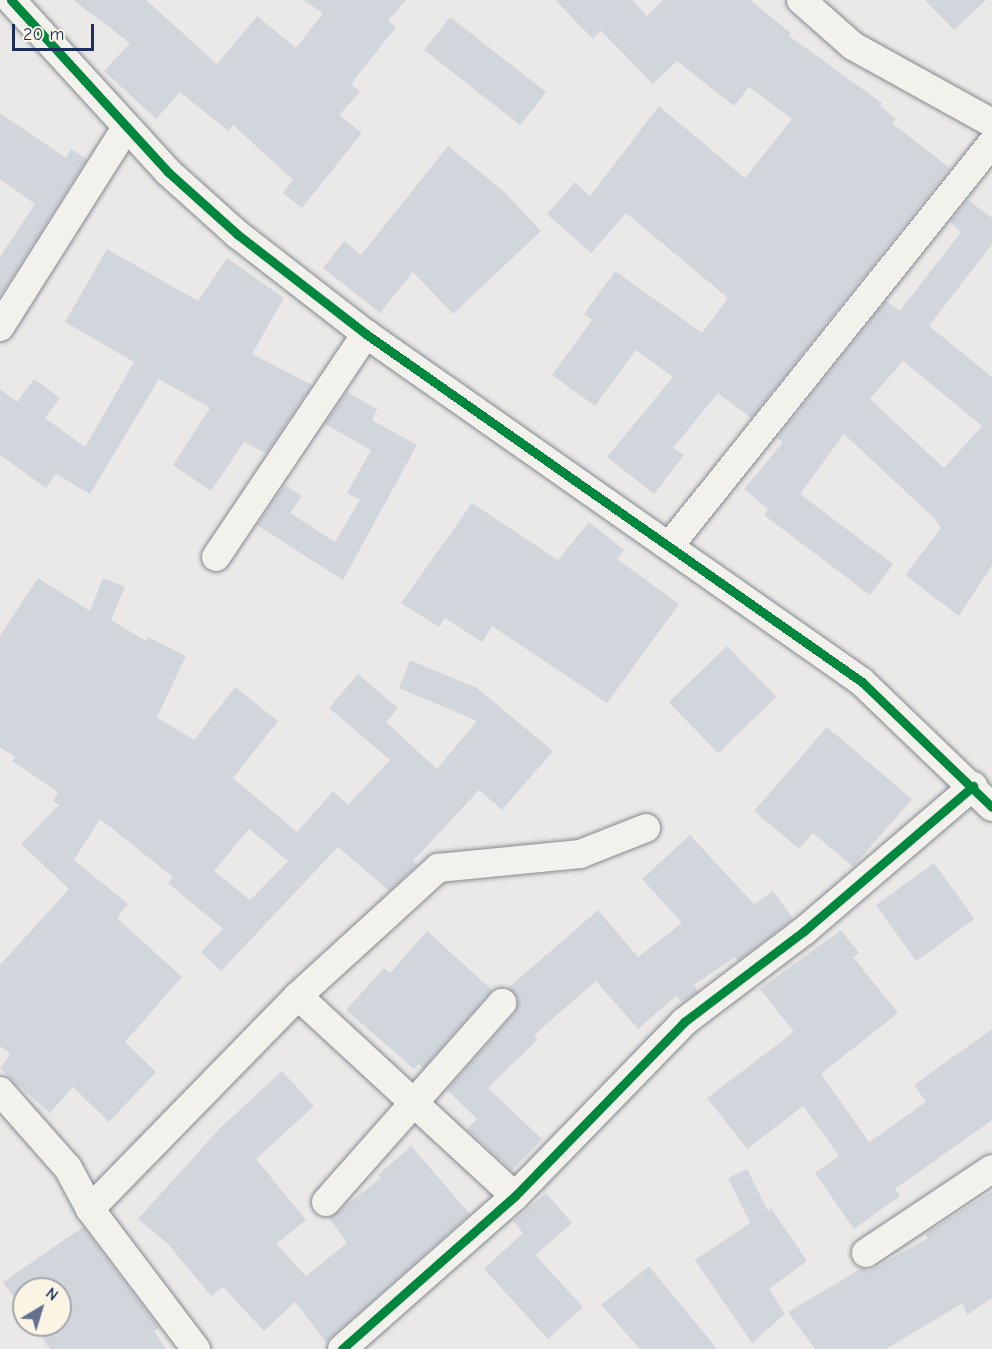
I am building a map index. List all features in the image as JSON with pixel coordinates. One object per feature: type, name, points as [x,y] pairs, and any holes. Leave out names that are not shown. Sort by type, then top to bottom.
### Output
[{"type":"street","points":[[670,545],[991,126],[853,46],[801,0]]},
{"type":"street","points":[[9,9],[126,128],[237,234],[366,334],[670,545],[862,682],[984,790],[684,1022],[515,1196],[342,1349]]},
{"type":"street","points":[[0,327],[126,128]]},
{"type":"street","points":[[216,557],[366,334]]},
{"type":"street","points":[[90,1209],[298,996],[438,868],[580,854],[646,828]]},
{"type":"street","points":[[298,996],[515,1196]]},
{"type":"street","points":[[326,1202],[502,1003]]},
{"type":"street","points":[[0,1091],[68,1168],[90,1209],[196,1349]]},
{"type":"street","points":[[866,1254],[992,1169]]},
{"type":"building","points":[[73,0],[146,0],[217,64],[257,16],[296,48],[323,13],[303,0],[406,0],[388,21],[396,27],[351,84],[360,92],[339,115],[362,133],[302,208],[283,193],[293,180],[233,125],[228,131],[180,92],[156,119],[104,71],[130,43]]},
{"type":"building","points":[[555,0],[632,0],[647,16],[663,0],[750,0],[791,33],[789,36],[882,103],[880,106],[896,119],[892,123],[950,168],[751,418],[718,393],[673,448],[684,455],[654,494],[607,457],[673,377],[636,350],[595,406],[552,375],[592,320],[584,314],[615,271],[702,333],[728,298],[626,213],[591,253],[547,214],[575,182],[590,196],[659,106],[745,178],[792,119],[749,87],[734,106],[677,61],[653,84],[601,31],[593,39]]},
{"type":"building","points":[[925,0],[986,0],[954,30]]},
{"type":"building","points":[[450,17],[546,92],[520,125],[424,50]]},
{"type":"building","points":[[0,113],[66,158],[71,149],[87,159],[0,296],[0,257],[35,204],[0,179]]},
{"type":"building","points":[[448,146],[501,189],[541,231],[453,314],[413,272],[380,313],[323,268],[344,241],[361,255]]},
{"type":"building","points":[[968,200],[992,218],[992,244],[929,326],[992,377],[992,565],[959,616],[905,575],[941,528],[935,519],[844,434],[800,494],[893,564],[870,595],[764,515],[768,509],[744,489],[783,442],[777,438],[886,301],[900,311],[961,232],[950,222]],"holes":[[[903,361],[982,426],[944,468],[870,399]]]},
{"type":"building","points":[[107,249],[198,301],[227,258],[284,298],[252,354],[312,385],[266,453],[244,442],[211,491],[173,465],[210,408],[159,379],[90,494],[56,474],[46,488],[0,455],[0,389],[17,402],[34,379],[60,398],[45,418],[85,447],[134,362],[65,322]]},
{"type":"building","points":[[347,392],[377,409],[372,420],[417,445],[343,580],[257,525],[285,485],[302,496],[290,513],[335,542],[360,500],[347,493],[371,450],[325,424]]},
{"type":"building","points":[[472,503],[558,560],[589,522],[624,550],[617,559],[679,604],[607,703],[492,626],[482,642],[445,618],[439,627],[401,603]]},
{"type":"building","points":[[38,578],[90,611],[103,578],[125,587],[111,620],[146,641],[148,637],[186,656],[157,717],[194,740],[235,687],[278,721],[233,778],[297,832],[333,791],[348,805],[390,760],[329,708],[358,674],[398,708],[386,722],[437,769],[477,721],[399,688],[410,660],[477,688],[553,751],[502,810],[479,790],[413,861],[417,865],[389,891],[338,847],[221,971],[201,952],[223,929],[168,883],[173,877],[100,819],[74,860],[128,904],[117,918],[182,977],[125,1042],[156,1072],[109,1122],[73,1087],[50,1113],[0,1069],[10,1054],[0,1046],[0,965],[69,889],[21,844],[59,805],[53,801],[58,792],[12,761],[15,757],[0,747],[0,636]],"holes":[[[249,829],[288,861],[250,900],[214,871]]]},
{"type":"building","points":[[727,646],[776,697],[718,753],[669,702]]},
{"type":"building","points":[[827,727],[912,799],[853,867],[813,833],[799,849],[754,811]]},
{"type":"building","points":[[690,835],[754,904],[773,891],[793,919],[738,961],[735,957],[694,985],[698,991],[682,1003],[676,996],[638,1029],[596,981],[534,1035],[538,1039],[488,1088],[542,1139],[512,1170],[467,1129],[477,1119],[447,1090],[515,1013],[518,998],[508,988],[598,910],[638,957],[682,923],[642,879]]},
{"type":"building","points":[[934,863],[975,919],[916,961],[876,905]]},
{"type":"building","points":[[841,930],[859,953],[853,957],[898,1013],[821,1074],[869,1142],[926,1102],[914,1085],[992,1029],[992,1120],[895,1189],[900,1196],[854,1229],[815,1173],[839,1156],[803,1106],[747,1149],[707,1098],[794,1032],[760,989]]},
{"type":"building","points":[[427,931],[492,990],[423,1068],[419,1064],[414,1069],[346,1010],[384,968],[390,973]]},
{"type":"building","points":[[282,1071],[314,1106],[256,1159],[306,1220],[276,1244],[306,1276],[347,1243],[329,1218],[381,1178],[378,1175],[411,1146],[470,1214],[326,1342],[295,1302],[264,1331],[223,1287],[211,1296],[168,1244],[138,1219],[220,1128]]},
{"type":"building","points":[[747,1169],[768,1211],[771,1208],[807,1261],[769,1289],[785,1314],[752,1343],[695,1260],[750,1223],[728,1178]]},
{"type":"building","points":[[992,1191],[992,1298],[967,1315],[963,1303],[886,1349],[815,1349],[788,1312],[862,1268],[869,1271],[928,1238],[925,1234]]},
{"type":"building","points":[[546,1193],[572,1223],[535,1255],[583,1307],[548,1339],[484,1269],[523,1233],[513,1221]]},
{"type":"building","points":[[83,1227],[159,1328],[154,1331],[166,1349],[50,1349],[42,1337],[72,1337],[72,1277],[12,1277],[12,1295],[3,1282]]},
{"type":"building","points":[[649,1266],[717,1349],[640,1349],[601,1305]]},
{"type":"cycle path","points":[[11,0],[168,172],[237,234],[366,334],[862,682],[992,807]]},
{"type":"cycle path","points":[[342,1349],[515,1196],[684,1022],[804,931],[973,786]]}]
